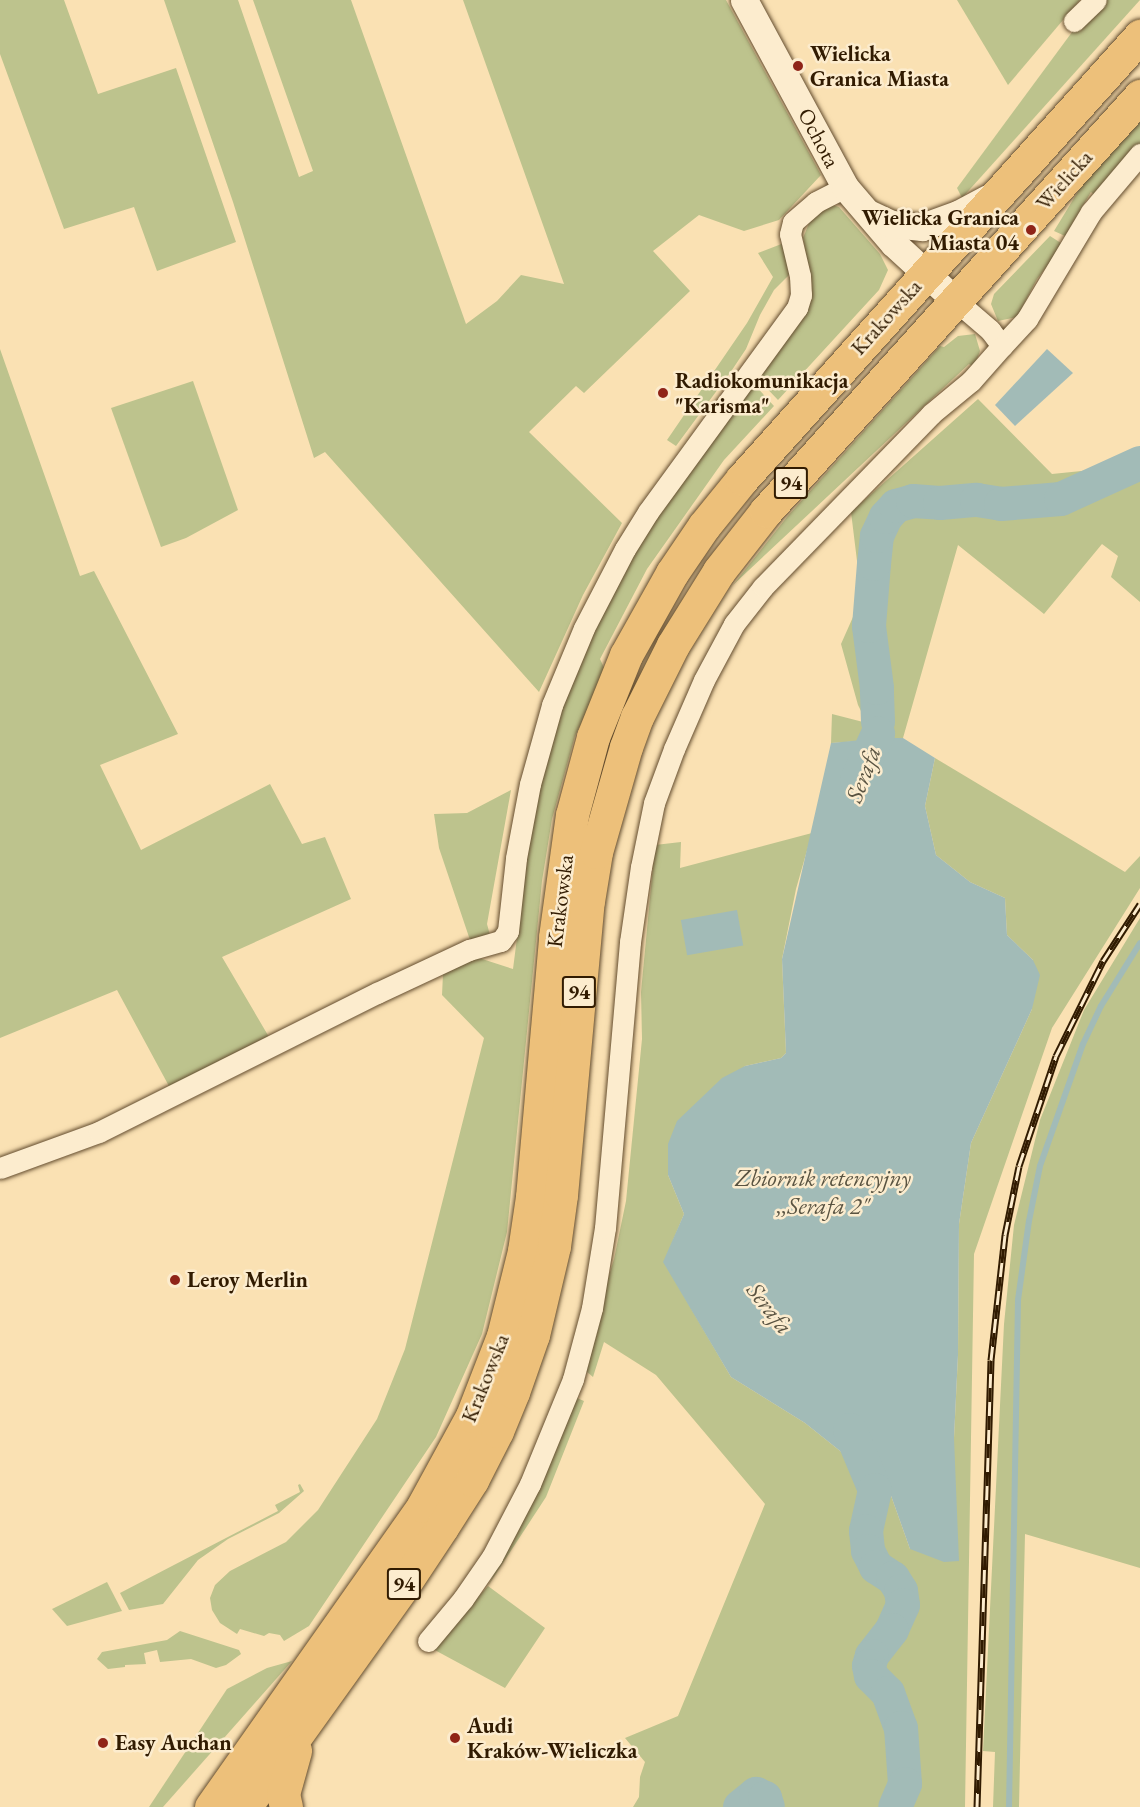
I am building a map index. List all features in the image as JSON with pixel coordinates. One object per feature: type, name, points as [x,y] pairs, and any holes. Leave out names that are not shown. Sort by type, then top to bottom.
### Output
[{"type":"main road","name":"Wielicka","points":[[1000,192],[1140,36]]},
{"type":"main road","name":"Wielicka","points":[[868,398],[1140,96]]},
{"type":"main road","name":"Krakowska","points":[[211,1807],[423,1506],[472,1416],[503,1336],[524,1251],[532,1197],[557,916],[572,815],[593,737],[626,655],[672,573],[705,526],[789,425],[1000,192]]},
{"type":"main road","name":"Krakowska","points":[[245,1807],[401,1589],[472,1480],[497,1431],[533,1335],[554,1246],[561,1195],[588,901],[610,799],[637,717],[673,645],[719,571],[766,512],[868,398]]},
{"type":"main road","points":[[286,1807],[284,1794],[300,1730]]},
{"type":"street","name":"Ochota","points":[[744,0],[845,187],[864,211],[955,300]]},
{"type":"street","points":[[1074,21],[1096,0]]},
{"type":"street","points":[[428,1641],[463,1599],[492,1557],[530,1485],[573,1379],[592,1308],[605,1228],[630,942],[641,867],[654,804],[696,700],[734,624],[763,587],[931,414],[971,381],[1027,319],[1091,212],[1140,154]]},
{"type":"street","points":[[0,1168],[99,1132],[376,993],[469,950],[501,941],[508,931],[516,858],[530,784],[552,705],[584,628],[620,558],[648,512],[797,308],[801,296],[800,276],[790,234],[794,222],[816,202],[845,187]]},
{"type":"street","name":"Ochota","points":[[864,211],[892,224],[910,227],[932,226],[1000,192]]},
{"type":"street","points":[[955,300],[990,330],[1002,346]]},
{"type":"green space","points":[[0,0],[64,0],[98,94],[176,68],[236,242],[157,271],[134,207],[64,229],[0,54]]},
{"type":"green space","points":[[164,0],[238,0],[299,177],[313,171],[253,0],[351,0],[466,324],[497,301],[521,275],[564,284],[463,0],[726,0],[821,175],[779,220],[744,231],[699,215],[653,251],[690,291],[584,393],[576,386],[529,432],[622,523],[583,595],[539,692],[325,452],[314,458],[233,202]]},
{"type":"green space","points":[[957,0],[1080,0],[1008,85]]},
{"type":"green space","points":[[1104,0],[1140,0],[962,198],[957,188],[1078,24]]},
{"type":"green space","points":[[1140,122],[1140,147],[1096,196],[1091,192],[1065,236],[1054,231],[1082,185]]},
{"type":"green space","points":[[829,204],[839,207],[880,254],[888,270],[879,290],[778,400],[756,377],[804,311],[812,285],[803,238],[812,216]]},
{"type":"green space","points":[[1050,236],[1064,245],[1037,279],[1017,317],[998,321],[991,304],[994,294]]},
{"type":"green space","points":[[784,243],[791,273],[774,290],[760,315],[746,349],[676,446],[667,440],[747,323],[773,277],[758,253]]},
{"type":"green space","points":[[975,334],[980,351],[974,367],[969,364],[733,585],[787,517],[940,346],[944,347],[958,336]]},
{"type":"green space","points":[[0,349],[80,576],[94,571],[178,734],[100,765],[141,850],[270,784],[302,844],[325,837],[351,899],[222,957],[269,1037],[170,1088],[117,990],[0,1038]]},
{"type":"green space","points":[[193,381],[238,510],[186,538],[161,547],[111,408]]},
{"type":"green space","points":[[752,382],[774,406],[724,460],[647,569],[600,659],[606,672],[575,736],[552,819],[542,881],[507,1232],[482,1334],[436,1437],[309,1626],[284,1641],[280,1635],[269,1633],[264,1636],[240,1629],[237,1634],[220,1623],[212,1610],[210,1598],[215,1585],[230,1571],[286,1542],[318,1510],[377,1419],[405,1349],[484,1038],[442,995],[443,974],[476,957],[513,969],[534,806],[553,726],[599,614],[651,520]]},
{"type":"green space","points":[[978,399],[1052,474],[1101,469],[1111,462],[1140,453],[1140,602],[1111,577],[1118,556],[1102,544],[1044,614],[958,545],[903,738],[831,743],[832,714],[867,723],[858,705],[841,644],[857,608],[858,569],[851,512]]},
{"type":"green space","points":[[935,758],[1125,872],[1140,856],[1140,888],[1052,1028],[974,1254],[965,1807],[633,1807],[639,1797],[640,1777],[645,1762],[625,1738],[678,1716],[765,1504],[656,1375],[604,1342],[593,1377],[581,1367],[614,1259],[626,1201],[642,1039],[641,992],[655,845],[681,842],[680,868],[812,833],[796,889],[782,959],[786,1053],[781,1058],[745,1066],[668,1175],[684,1214],[664,1262],[731,1377],[805,1423],[889,1490],[910,1549],[954,1438],[958,1355],[959,1224],[971,1143],[1032,1009],[1033,960],[1007,935],[1005,898],[970,882],[936,855],[925,806]]},
{"type":"green space","points":[[511,790],[487,924],[490,935],[470,940],[439,848],[434,814],[467,813]]},
{"type":"green space","points":[[1140,918],[1140,1568],[1025,1534],[1019,1807],[993,1807],[995,1752],[983,1751],[1004,1324],[1014,1225],[1040,1120],[1084,1010]]},
{"type":"green space","points":[[577,1398],[584,1401],[546,1497],[488,1586],[534,1496],[568,1408]]},
{"type":"green space","points":[[300,1484],[304,1491],[279,1513],[228,1539],[198,1560],[163,1604],[129,1610],[120,1593],[278,1511],[275,1505],[300,1492],[298,1485]]},
{"type":"green space","points":[[107,1582],[122,1611],[67,1626],[52,1609]]},
{"type":"green space","points":[[488,1586],[545,1628],[505,1688],[431,1648]]},
{"type":"green space","points":[[180,1631],[239,1650],[241,1654],[226,1665],[216,1668],[191,1659],[160,1662],[157,1650],[144,1653],[146,1664],[108,1669],[97,1659],[102,1652],[167,1640]]},
{"type":"green space","points":[[292,1661],[163,1807],[149,1807],[227,1689],[267,1668]]},
{"type":"water","points":[[1047,349],[1073,373],[1015,426],[995,405]]},
{"type":"water","name":"Zbiornik retencyjny ,,Serafa 2\"","points":[[903,738],[935,758],[925,806],[936,855],[970,882],[1005,898],[1007,935],[1033,960],[1040,975],[1032,1009],[971,1143],[959,1224],[958,1355],[954,1438],[959,1561],[944,1562],[910,1549],[889,1490],[805,1423],[731,1377],[663,1262],[684,1214],[668,1175],[668,1144],[677,1121],[722,1078],[745,1066],[781,1058],[786,1053],[782,959],[831,743]]},
{"type":"water","points":[[737,910],[743,945],[687,955],[681,920]]},
{"type":"waterway","name":"Serafa","points":[[878,722],[877,688],[869,626],[874,564],[877,536],[886,517],[896,506],[913,501],[940,503],[977,500],[1001,504],[1061,499],[1140,463]]},
{"type":"waterway","name":"Serafa","points":[[857,780],[878,734]]},
{"type":"waterway","points":[[1009,1807],[1018,1300],[1029,1221],[1040,1166],[1083,1044],[1101,1006],[1140,943]]},
{"type":"waterway","name":"Serafa","points":[[850,1430],[875,1490],[866,1531],[868,1551],[876,1567],[893,1578],[901,1591],[903,1605],[892,1630],[872,1656],[869,1666],[871,1676],[888,1693],[901,1728],[905,1784],[895,1807]]},
{"type":"waterway","name":"Serafa","points":[[740,1807],[756,1794],[765,1798],[768,1807]]},
{"type":"railway","points":[[977,1807],[991,1360],[1005,1235],[1019,1166],[1056,1056],[1103,961],[1140,904]]},
{"type":"place","name":"Wielicka Granica Miasta","points":[[798,66]]},
{"type":"place","name":"Wielicka Granica Miasta 04","points":[[1031,230]]},
{"type":"place","name":"Radiokomunikacja \"Karisma\"","points":[[663,393]]},
{"type":"place","name":"Leroy Merlin","points":[[175,1280]]},
{"type":"place","name":"Audi Kraków-Wieliczka","points":[[455,1738]]},
{"type":"place","name":"Easy Auchan","points":[[103,1743]]}]
